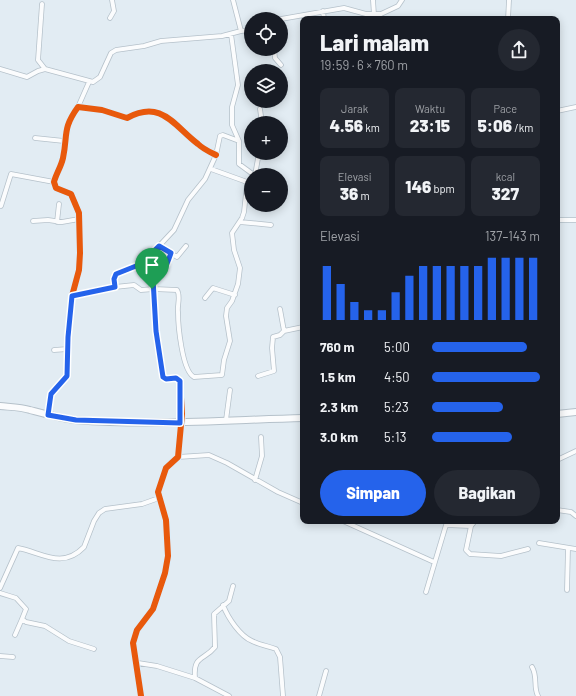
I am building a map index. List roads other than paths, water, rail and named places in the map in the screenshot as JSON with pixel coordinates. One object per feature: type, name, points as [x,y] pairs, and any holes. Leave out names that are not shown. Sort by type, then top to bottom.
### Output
[{"type":"street","points":[[110,18],[114,11],[112,0]]},
{"type":"street","points":[[233,0],[241,31]]},
{"type":"street","points":[[373,0],[374,15]]},
{"type":"street","points":[[288,18],[344,8],[374,15],[398,6],[402,0]]},
{"type":"street","points":[[508,16],[509,0]]},
{"type":"street","points":[[42,4],[38,60],[45,69],[89,82],[97,80],[100,77],[111,53],[116,50],[144,46],[161,41],[231,34],[244,31]]},
{"type":"street","points":[[323,11],[324,16]]},
{"type":"street","points":[[231,34],[238,85],[232,107],[232,125],[239,140],[239,164],[244,168]]},
{"type":"street","points":[[0,69],[27,77],[45,69]]},
{"type":"street","points":[[48,415],[51,394],[67,376],[72,296],[80,262],[78,209],[71,194],[56,188],[54,182],[62,159],[68,123],[78,107],[89,82]]},
{"type":"street","points":[[78,107],[102,110],[127,118],[137,113],[144,112],[167,116],[198,145],[216,155]]},
{"type":"street","points":[[560,110],[576,107]]},
{"type":"street","points":[[260,109],[261,116]]},
{"type":"street","points":[[115,287],[114,279],[116,274],[141,264],[174,230],[188,200],[211,169],[222,135],[239,140]]},
{"type":"street","points":[[35,138],[64,141]]},
{"type":"street","points":[[211,169],[244,179]]},
{"type":"street","points":[[1,206],[11,174],[54,182]]},
{"type":"street","points":[[57,222],[59,204]]},
{"type":"street","points":[[72,296],[115,287],[134,285],[141,290],[177,290],[179,293],[178,311],[184,362],[188,372],[194,377],[219,376],[223,374],[224,360],[230,341],[226,316],[227,308],[235,295],[240,268],[234,250],[232,233],[240,222],[244,212]]},
{"type":"street","points":[[33,221],[48,220],[57,222],[79,219]]},
{"type":"street","points":[[560,220],[576,220]]},
{"type":"street","points":[[240,222],[271,225]]},
{"type":"street","points":[[159,246],[179,257],[186,246]]},
{"type":"street","points":[[171,253],[165,268],[159,277],[153,279],[152,289],[156,331],[163,377],[166,379],[176,378],[180,381],[178,457]]},
{"type":"street","points":[[205,298],[213,288],[235,295]]},
{"type":"street","points":[[280,309],[284,331]]},
{"type":"street","points":[[258,376],[274,371],[273,338],[284,331],[300,328]]},
{"type":"street","points":[[54,350],[68,349]]},
{"type":"street","points":[[226,420],[230,390]]},
{"type":"street","points":[[0,406],[29,409],[48,415],[76,420],[180,423],[300,418]]},
{"type":"street","points":[[560,414],[576,412]]},
{"type":"street","points":[[255,480],[262,456],[261,437]]},
{"type":"street","points":[[560,459],[576,451]]},
{"type":"street","points":[[142,696],[138,663],[133,643],[135,635],[142,622],[153,609],[168,556],[165,514],[158,490],[166,468],[178,457],[209,455],[227,463],[255,480],[300,502]]},
{"type":"street","points":[[0,588],[16,551],[19,548],[54,559],[65,558],[84,547],[94,521],[99,513],[105,509],[160,500]]},
{"type":"street","points":[[560,510],[571,512],[576,516]]},
{"type":"street","points":[[350,524],[434,562]]},
{"type":"street","points":[[426,592],[446,524]]},
{"type":"street","points":[[454,524],[471,526],[466,550],[470,554],[500,556],[528,549]]},
{"type":"street","points":[[539,543],[576,549]]},
{"type":"street","points":[[566,590],[568,548]]},
{"type":"street","points":[[195,678],[194,669],[198,660],[215,647],[214,614],[229,602],[233,586]]},
{"type":"street","points":[[0,594],[20,601],[26,609],[15,635]]},
{"type":"street","points":[[223,606],[229,617],[246,637],[254,642],[276,650],[280,657],[283,696]]},
{"type":"street","points":[[22,619],[26,622],[42,625],[69,641],[94,650]]},
{"type":"street","points":[[0,656],[13,657]]},
{"type":"street","points":[[138,663],[157,666],[195,678],[229,696]]},
{"type":"street","points":[[532,667],[536,674],[536,691],[538,696]]},
{"type":"street","points":[[319,696],[326,671]]}]
